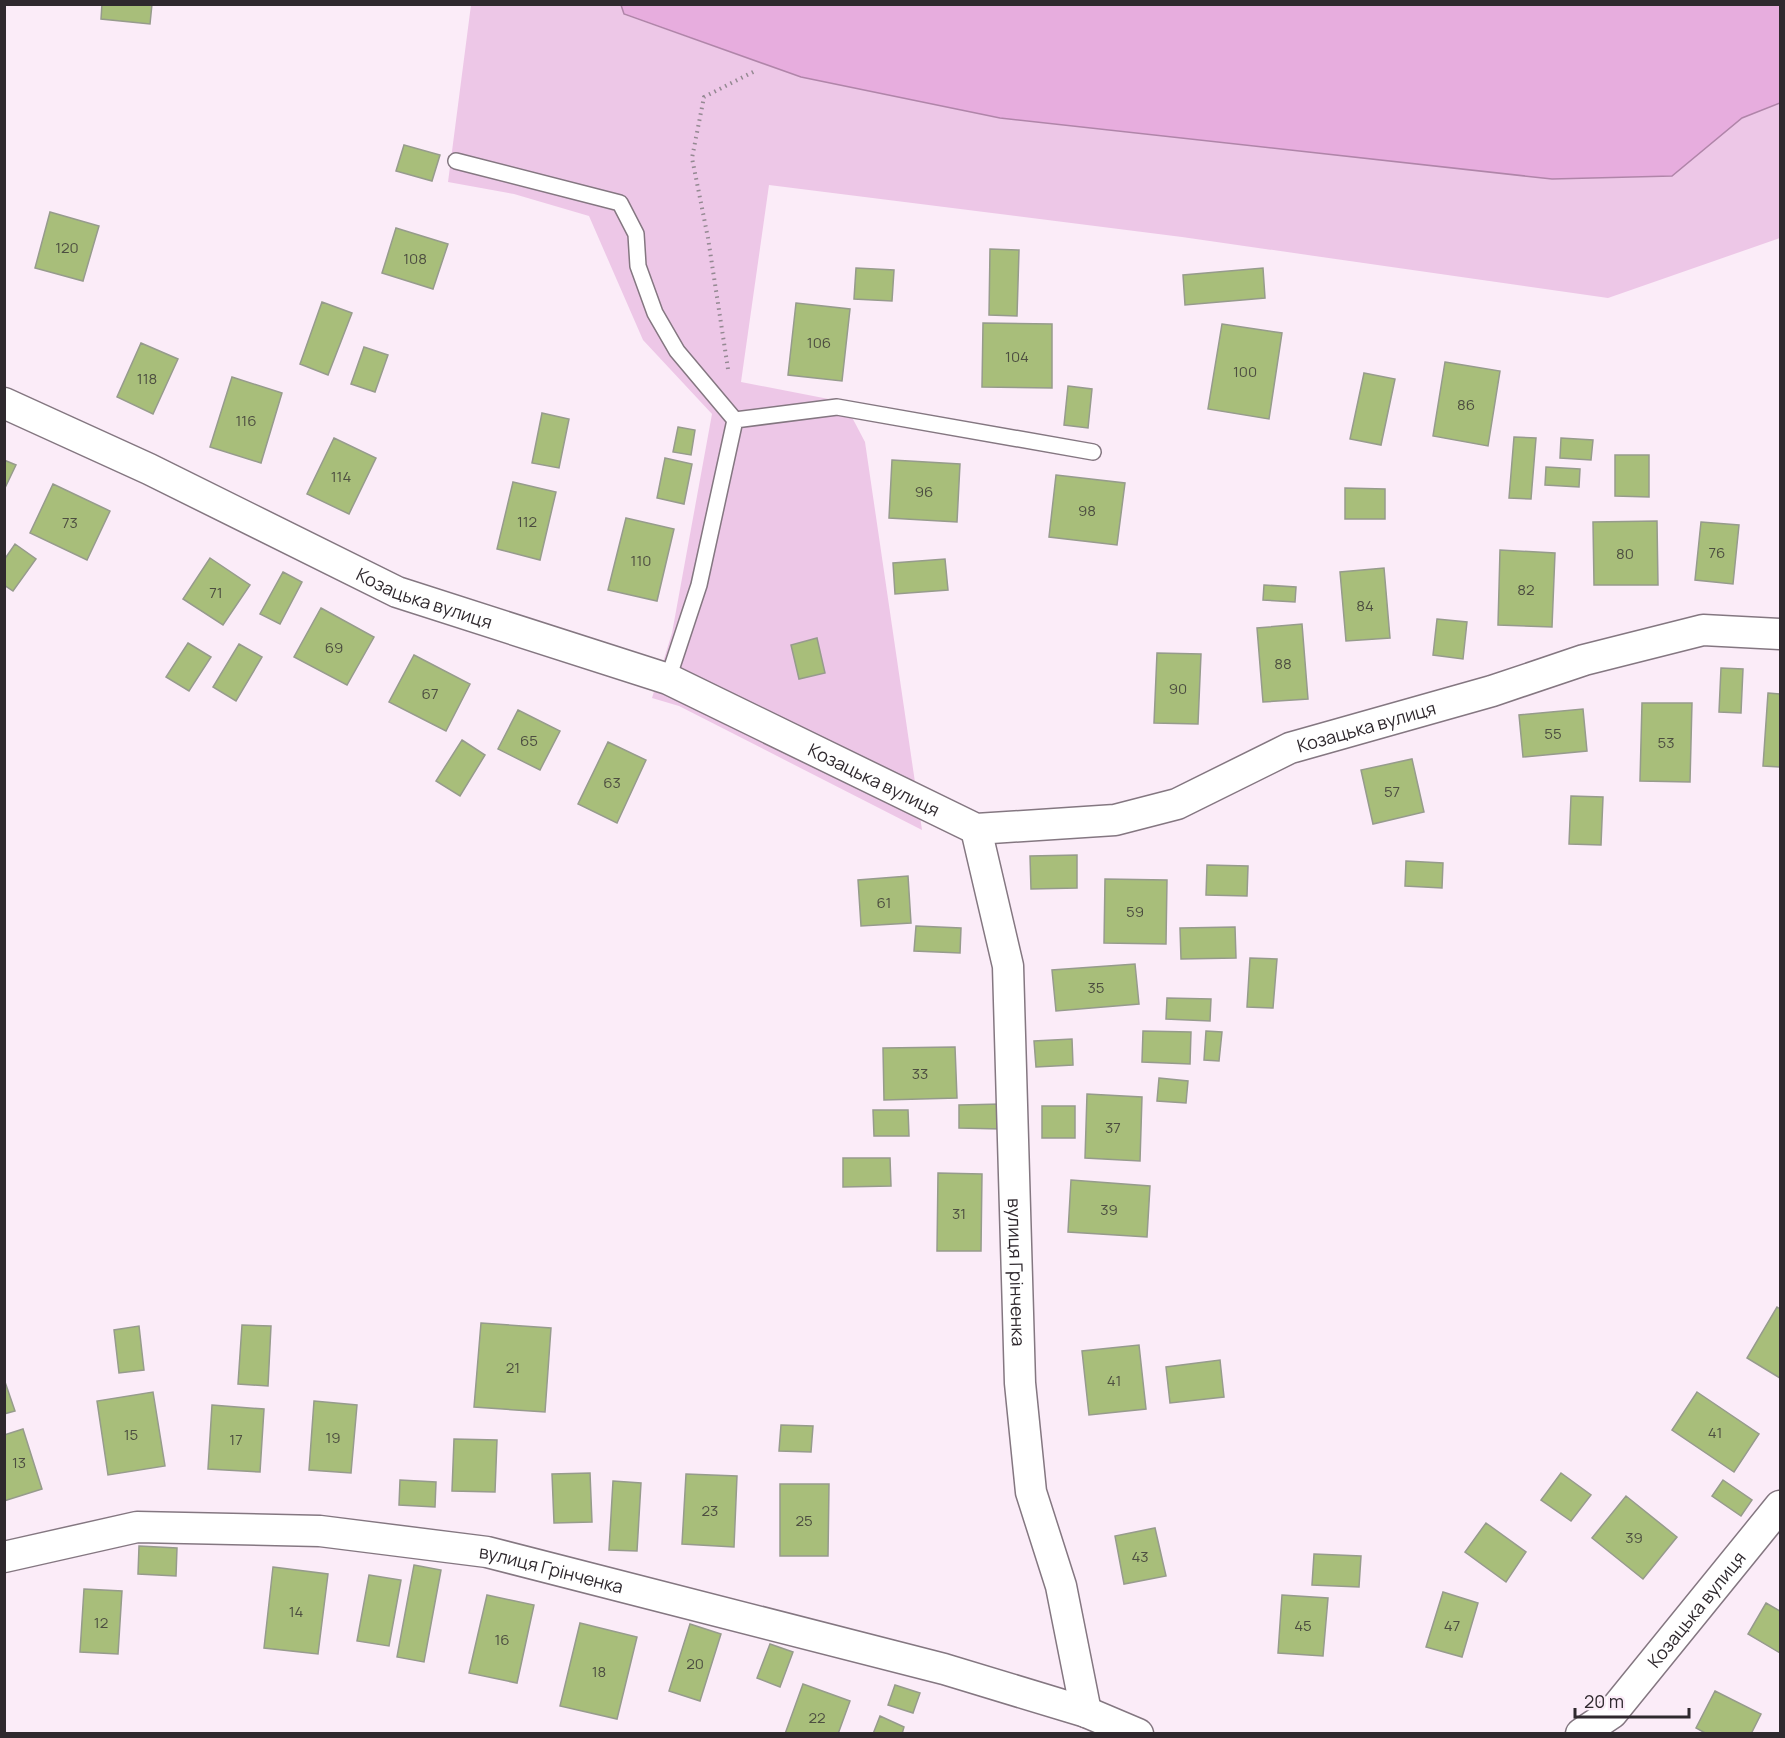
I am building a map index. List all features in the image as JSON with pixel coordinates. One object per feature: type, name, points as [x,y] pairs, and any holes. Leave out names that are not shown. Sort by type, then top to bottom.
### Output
[{"type":"street","name":"Козацька вулиця","points":[[4,403],[149,469],[397,592],[668,680],[976,829],[1115,820],[1177,804],[1290,748],[1492,691],[1584,660],[1703,630],[1780,634]]},
{"type":"street","name":"вулиця Грінченка","points":[[976,829],[1008,966],[1020,1383],[1031,1492],[1061,1586],[1086,1712]]},
{"type":"street","name":"Козацька вулиця","points":[[1581,1734],[1612,1713],[1780,1506]]},
{"type":"street","name":"вулиця Грінченка","points":[[4,1557],[137,1527],[320,1531],[487,1552],[933,1666],[1086,1712],[1138,1734]]},
{"type":"lane","points":[[456,161],[620,203],[636,234],[638,266],[656,313],[677,351],[735,420]]},
{"type":"lane","points":[[735,420],[837,407],[1093,452]]},
{"type":"lane","points":[[668,680],[699,585],[735,420]]},
{"type":"path","points":[[735,420],[713,270],[692,158],[704,97],[757,70]]},
{"type":"shaded area","points":[[471,5],[621,5],[625,15],[801,77],[1000,118],[1552,179],[1672,176],[1742,118],[1780,103],[1780,238],[1608,298],[1182,237],[769,185],[741,382],[844,402],[865,442],[922,830],[679,706],[652,698],[672,633],[712,414],[643,340],[589,216],[514,194],[448,182]]},
{"type":"shaded area","points":[[621,5],[1780,5],[1780,103],[1742,118],[1672,176],[1552,179],[1000,118],[801,77],[624,14]]},
{"type":"building","points":[[102,4],[152,4],[150,24],[101,19]]},
{"type":"building","points":[[404,145],[440,155],[432,181],[396,171]]},
{"type":"building","points":[[50,212],[99,226],[83,281],[35,268]]},
{"type":"building","points":[[396,228],[448,244],[433,289],[382,273]]},
{"type":"building","points":[[990,249],[1019,250],[1017,316],[989,315]]},
{"type":"building","points":[[856,268],[894,270],[892,301],[854,299]]},
{"type":"building","points":[[1263,268],[1265,298],[1185,305],[1183,275]]},
{"type":"building","points":[[322,302],[352,313],[328,375],[300,364]]},
{"type":"building","points":[[796,303],[850,309],[842,381],[788,375]]},
{"type":"building","points":[[983,323],[1052,324],[1052,388],[982,387]]},
{"type":"building","points":[[1222,324],[1282,333],[1269,419],[1208,409]]},
{"type":"building","points":[[141,343],[178,359],[153,414],[117,397]]},
{"type":"building","points":[[364,347],[388,355],[375,392],[351,384]]},
{"type":"building","points":[[1445,362],[1500,371],[1488,446],[1433,436]]},
{"type":"building","points":[[1364,373],[1395,379],[1381,445],[1350,439]]},
{"type":"building","points":[[232,377],[282,393],[261,463],[210,447]]},
{"type":"building","points":[[1068,386],[1092,389],[1088,428],[1064,425]]},
{"type":"building","points":[[542,413],[569,419],[559,468],[532,463]]},
{"type":"building","points":[[678,427],[695,430],[691,455],[673,452]]},
{"type":"building","points":[[1514,437],[1536,438],[1531,499],[1509,498]]},
{"type":"building","points":[[334,438],[376,458],[349,514],[307,494]]},
{"type":"building","points":[[1561,438],[1593,440],[1591,460],[1560,458]]},
{"type":"building","points":[[1615,455],[1649,455],[1649,497],[1615,496]]},
{"type":"building","points":[[665,458],[692,464],[684,504],[657,498]]},
{"type":"building","points":[[4,460],[16,465],[4,490]]},
{"type":"building","points":[[892,460],[960,464],[957,522],[889,518]]},
{"type":"building","points":[[1546,467],[1580,469],[1579,487],[1545,485]]},
{"type":"building","points":[[1056,475],[1125,483],[1117,545],[1049,537]]},
{"type":"building","points":[[513,482],[556,492],[540,560],[497,549]]},
{"type":"building","points":[[53,484],[110,511],[87,560],[30,533]]},
{"type":"building","points":[[1345,488],[1385,489],[1385,519],[1345,519]]},
{"type":"building","points":[[626,518],[674,529],[657,601],[608,590]]},
{"type":"building","points":[[1657,521],[1658,585],[1594,585],[1593,522]]},
{"type":"building","points":[[1701,522],[1739,525],[1733,584],[1695,580]]},
{"type":"building","points":[[15,544],[36,559],[13,591],[4,585],[4,560]]},
{"type":"building","points":[[1500,550],[1555,553],[1552,627],[1498,625]]},
{"type":"building","points":[[210,558],[250,585],[223,625],[183,599]]},
{"type":"building","points":[[945,559],[948,590],[895,594],[893,563]]},
{"type":"building","points":[[1384,568],[1390,638],[1346,641],[1340,572]]},
{"type":"building","points":[[283,572],[302,582],[280,624],[260,614]]},
{"type":"building","points":[[1264,585],[1296,587],[1295,602],[1263,600]]},
{"type":"building","points":[[321,608],[374,637],[347,685],[294,657]]},
{"type":"building","points":[[1437,619],[1467,622],[1463,659],[1433,655]]},
{"type":"building","points":[[1302,624],[1308,699],[1263,702],[1257,628]]},
{"type":"building","points":[[817,638],[825,673],[799,679],[791,645]]},
{"type":"building","points":[[188,643],[211,657],[189,691],[166,677]]},
{"type":"building","points":[[239,644],[262,657],[236,701],[213,687]]},
{"type":"building","points":[[1157,653],[1201,654],[1198,724],[1154,723]]},
{"type":"building","points":[[414,655],[470,684],[446,731],[389,702]]},
{"type":"building","points":[[1721,668],[1743,669],[1741,713],[1719,712]]},
{"type":"building","points":[[1768,693],[1780,694],[1780,767],[1763,766]]},
{"type":"building","points":[[1642,703],[1692,703],[1690,782],[1640,781]]},
{"type":"building","points":[[1583,709],[1587,751],[1523,757],[1519,715]]},
{"type":"building","points":[[518,710],[560,731],[540,770],[498,749]]},
{"type":"building","points":[[462,740],[485,755],[460,796],[436,781]]},
{"type":"building","points":[[608,742],[646,760],[617,823],[578,804]]},
{"type":"building","points":[[1412,759],[1424,812],[1373,824],[1361,770]]},
{"type":"building","points":[[1571,796],[1603,797],[1601,845],[1569,844]]},
{"type":"building","points":[[1077,855],[1077,888],[1031,889],[1030,856]]},
{"type":"building","points":[[1406,861],[1443,863],[1442,888],[1405,886]]},
{"type":"building","points":[[1207,865],[1248,866],[1247,896],[1206,895]]},
{"type":"building","points":[[908,876],[911,923],[861,926],[858,880]]},
{"type":"building","points":[[1105,879],[1167,880],[1166,944],[1104,943]]},
{"type":"building","points":[[916,926],[961,928],[960,953],[914,951]]},
{"type":"building","points":[[1235,927],[1236,958],[1181,959],[1180,928]]},
{"type":"building","points":[[1250,958],[1277,959],[1273,1008],[1247,1007]]},
{"type":"building","points":[[1135,964],[1139,1004],[1056,1011],[1052,970]]},
{"type":"building","points":[[1167,998],[1211,999],[1210,1021],[1166,1019]]},
{"type":"building","points":[[1143,1031],[1191,1032],[1190,1064],[1142,1062]]},
{"type":"building","points":[[1206,1031],[1222,1032],[1219,1061],[1204,1060]]},
{"type":"building","points":[[1072,1039],[1073,1065],[1036,1067],[1034,1041]]},
{"type":"building","points":[[955,1047],[957,1098],[884,1100],[883,1048]]},
{"type":"building","points":[[1159,1078],[1188,1081],[1186,1103],[1157,1101]]},
{"type":"building","points":[[1087,1094],[1142,1097],[1140,1161],[1085,1158]]},
{"type":"building","points":[[1001,1104],[1001,1129],[959,1128],[959,1105]]},
{"type":"building","points":[[1042,1106],[1075,1106],[1075,1138],[1042,1138]]},
{"type":"building","points":[[873,1110],[908,1110],[909,1136],[874,1136]]},
{"type":"building","points":[[843,1158],[890,1158],[891,1186],[843,1187]]},
{"type":"building","points":[[938,1173],[982,1174],[981,1251],[937,1251]]},
{"type":"building","points":[[1071,1180],[1150,1186],[1147,1237],[1068,1232]]},
{"type":"building","points":[[1777,1307],[1780,1309],[1780,1378],[1747,1358]]},
{"type":"building","points":[[481,1323],[551,1328],[545,1412],[474,1407]]},
{"type":"building","points":[[242,1325],[271,1326],[268,1386],[238,1384]]},
{"type":"building","points":[[139,1326],[144,1370],[119,1373],[114,1330]]},
{"type":"building","points":[[1139,1345],[1146,1409],[1089,1415],[1082,1351]]},
{"type":"building","points":[[1220,1360],[1224,1397],[1170,1403],[1166,1367]]},
{"type":"building","points":[[4,1379],[15,1411],[4,1414]]},
{"type":"building","points":[[153,1392],[165,1466],[108,1475],[97,1401]]},
{"type":"building","points":[[1697,1392],[1759,1434],[1734,1472],[1672,1430]]},
{"type":"building","points":[[314,1401],[357,1405],[351,1473],[309,1470]]},
{"type":"building","points":[[212,1405],[264,1409],[260,1472],[208,1469]]},
{"type":"building","points":[[781,1425],[813,1426],[811,1452],[779,1451]]},
{"type":"building","points":[[23,1429],[42,1489],[4,1501],[4,1435]]},
{"type":"building","points":[[454,1439],[497,1440],[495,1492],[452,1491]]},
{"type":"building","points":[[590,1473],[592,1522],[554,1523],[552,1474]]},
{"type":"building","points":[[1561,1473],[1591,1495],[1571,1521],[1541,1500]]},
{"type":"building","points":[[686,1474],[737,1476],[734,1547],[682,1544]]},
{"type":"building","points":[[400,1480],[436,1482],[435,1507],[399,1505]]},
{"type":"building","points":[[1723,1480],[1752,1500],[1741,1516],[1712,1496]]},
{"type":"building","points":[[613,1481],[641,1483],[637,1551],[609,1550]]},
{"type":"building","points":[[780,1484],[829,1484],[828,1556],[780,1556]]},
{"type":"building","points":[[1626,1496],[1677,1537],[1643,1579],[1592,1538]]},
{"type":"building","points":[[1486,1523],[1526,1552],[1506,1582],[1465,1552]]},
{"type":"building","points":[[1155,1528],[1166,1576],[1124,1584],[1115,1536]]},
{"type":"building","points":[[139,1546],[177,1548],[176,1576],[138,1574]]},
{"type":"building","points":[[1314,1554],[1361,1556],[1359,1587],[1312,1585]]},
{"type":"building","points":[[414,1565],[441,1570],[424,1662],[397,1657]]},
{"type":"building","points":[[273,1567],[328,1574],[318,1654],[264,1648]]},
{"type":"building","points":[[369,1575],[401,1580],[389,1646],[357,1641]]},
{"type":"building","points":[[84,1589],[122,1591],[118,1654],[80,1652]]},
{"type":"building","points":[[1443,1592],[1478,1603],[1462,1657],[1426,1647]]},
{"type":"building","points":[[487,1595],[534,1605],[517,1683],[469,1673]]},
{"type":"building","points":[[1282,1595],[1328,1598],[1323,1656],[1278,1653]]},
{"type":"building","points":[[1766,1603],[1780,1611],[1780,1653],[1748,1634]]},
{"type":"building","points":[[580,1623],[637,1637],[617,1719],[560,1706]]},
{"type":"building","points":[[690,1624],[721,1634],[700,1701],[669,1691]]},
{"type":"building","points":[[770,1644],[793,1652],[780,1687],[757,1678]]},
{"type":"building","points":[[803,1684],[850,1701],[838,1734],[785,1734]]},
{"type":"building","points":[[895,1685],[920,1693],[913,1713],[888,1705]]},
{"type":"building","points":[[1715,1691],[1761,1714],[1751,1734],[1707,1734],[1696,1728]]},
{"type":"building","points":[[880,1716],[904,1727],[902,1734],[873,1734]]}]
